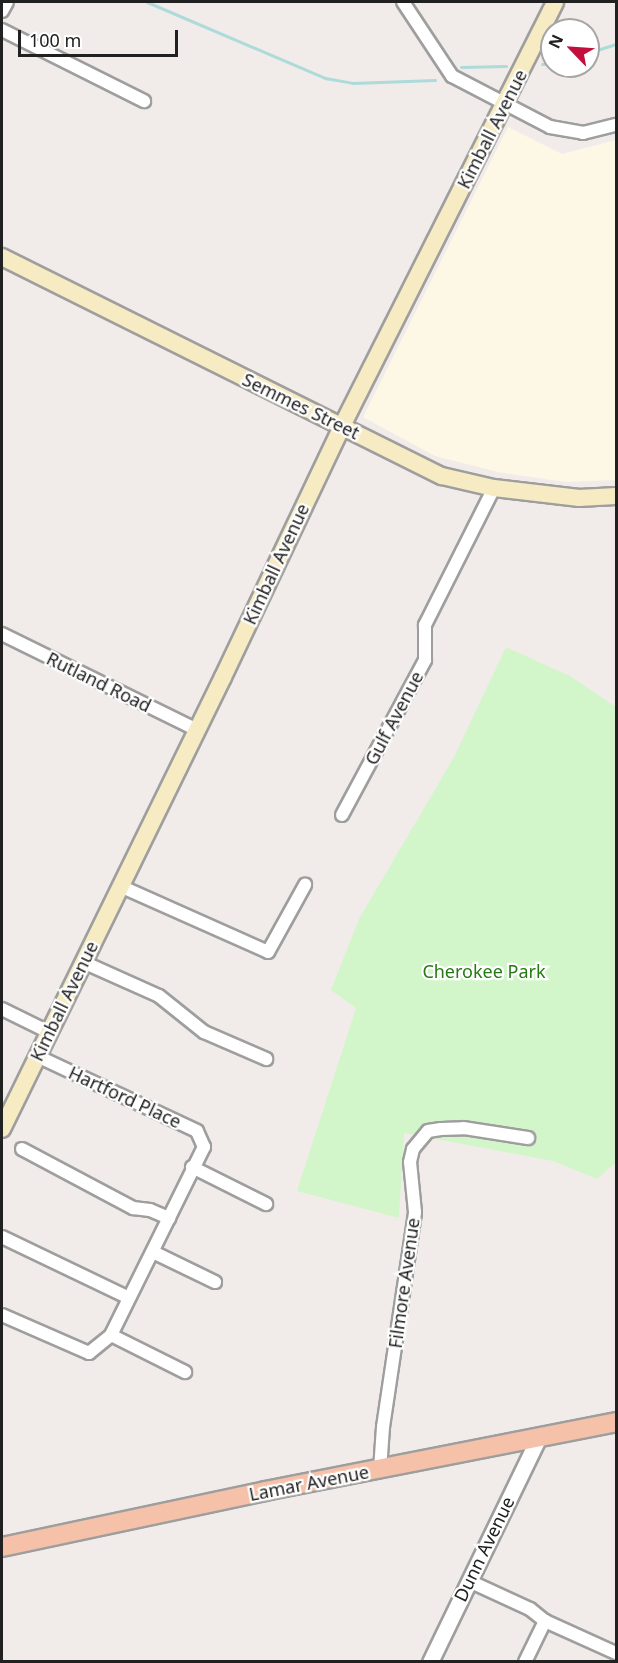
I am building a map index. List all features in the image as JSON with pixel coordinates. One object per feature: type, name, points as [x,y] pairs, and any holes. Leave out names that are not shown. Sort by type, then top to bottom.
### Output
[{"type":"main road","name":"Kimball Avenue","points":[[2,1129],[197,730],[342,426],[555,2]]},
{"type":"main road","name":"Semmes Street","points":[[2,257],[442,476],[494,488],[579,498],[616,495]]},
{"type":"main road","name":"Lamar Avenue","points":[[2,1547],[265,1491],[616,1422]]},
{"type":"street","points":[[2,11],[7,2]]},
{"type":"street","points":[[403,2],[452,76],[550,127],[583,133],[616,125]]},
{"type":"street","points":[[2,30],[144,101]]},
{"type":"street","name":"Gulf Avenue","points":[[342,816],[425,660],[425,625],[494,488]]},
{"type":"street","name":"Rutland Road","points":[[2,634],[197,730]]},
{"type":"street","points":[[120,886],[268,952],[304,885]]},
{"type":"street","points":[[83,962],[159,996],[204,1032],[266,1059]]},
{"type":"street","points":[[2,1009],[49,1032]]},
{"type":"street","name":"Hartford Place","points":[[37,1056],[197,1131],[204,1147],[192,1167]]},
{"type":"street","name":"Filmore Avenue","points":[[380,1470],[382,1426],[415,1212],[410,1162],[413,1149],[428,1131],[441,1129],[464,1128],[521,1135],[528,1138]]},
{"type":"street","points":[[22,1149],[133,1208],[150,1210],[169,1218]]},
{"type":"street","points":[[2,1315],[89,1353],[111,1335],[192,1167],[266,1204]]},
{"type":"street","points":[[2,1237],[127,1298]]},
{"type":"street","points":[[153,1252],[215,1282]]},
{"type":"street","points":[[111,1335],[185,1372]]},
{"type":"street","name":"Dunn Avenue","points":[[430,1662],[539,1437]]},
{"type":"street","points":[[469,1581],[530,1609],[545,1621],[616,1653]]},
{"type":"street","points":[[525,1662],[545,1621]]},
{"type":"shaded area","points":[[508,127],[562,154],[616,140],[616,480],[565,482],[498,472],[435,456],[363,417]]},
{"type":"green space","name":"Cherokee Park","points":[[506,647],[570,676],[616,707],[616,1162],[597,1179],[553,1161],[404,1133],[399,1218],[297,1191],[356,1008],[331,990],[359,919],[454,757]]},
{"type":"waterway","points":[[147,2],[325,78],[353,83],[435,80]]},
{"type":"waterway","points":[[600,49],[616,44]]},
{"type":"waterway","points":[[461,67],[506,66]]}]
